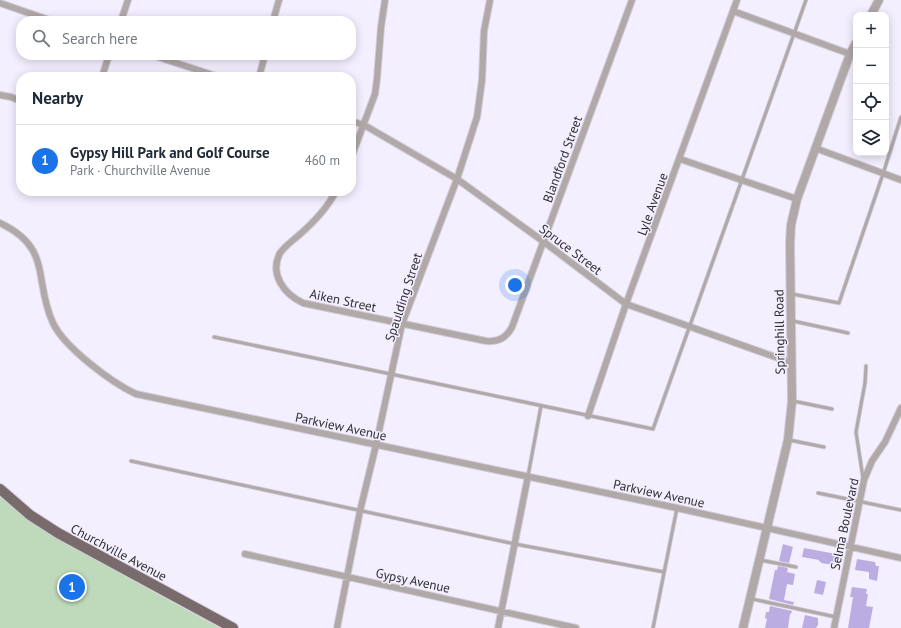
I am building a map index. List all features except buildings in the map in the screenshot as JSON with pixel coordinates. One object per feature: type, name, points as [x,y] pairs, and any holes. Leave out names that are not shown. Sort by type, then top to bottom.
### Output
[{"type":"main road","name":"Churchville Avenue","points":[[0,489],[30,515],[58,533],[233,628]]},
{"type":"street","points":[[123,16],[128,0]]},
{"type":"street","points":[[274,16],[279,0]]},
{"type":"street","points":[[356,145],[373,100],[376,85],[380,33],[385,0]]},
{"type":"street","name":"Spaulding Street","points":[[337,628],[360,511],[392,375],[402,324],[456,179],[479,108],[484,31],[490,0]]},
{"type":"street","name":"Blandford Street","points":[[402,324],[494,342],[504,338],[512,327],[632,0]]},
{"type":"street","name":"Lyle Avenue","points":[[588,416],[626,304],[737,0]]},
{"type":"street","points":[[873,12],[879,0]]},
{"type":"street","points":[[0,3],[38,16]]},
{"type":"street","points":[[733,11],[850,54]]},
{"type":"street","name":"Springhill Road","points":[[743,628],[768,529],[788,440],[792,400],[790,230],[797,199],[853,48]]},
{"type":"street","points":[[104,72],[107,60]]},
{"type":"street","points":[[167,60],[204,72]]},
{"type":"street","points":[[260,72],[264,60]]},
{"type":"street","points":[[0,96],[16,99]]},
{"type":"street","name":"Spruce Street","points":[[356,123],[364,125],[456,179],[544,242],[626,304],[792,363]]},
{"type":"street","points":[[815,148],[901,180]]},
{"type":"street","points":[[680,159],[797,199]]},
{"type":"street","name":"Aiken Street","points":[[333,196],[320,214],[285,247],[280,254],[276,268],[279,280],[289,294],[303,303],[402,324]]},
{"type":"street","name":"Parkview Avenue","points":[[0,223],[16,231],[35,252],[40,268],[48,313],[60,335],[71,348],[83,358],[127,390],[136,394],[528,476],[901,558]]},
{"type":"street","name":"Selma Boulevard","points":[[834,628],[864,480],[872,461],[885,442],[901,408]]},
{"type":"street","points":[[498,628],[528,476]]},
{"type":"street","name":"Gypsy Avenue","points":[[245,554],[576,628]]},
{"type":"lane","points":[[214,338],[653,429],[806,0]]},
{"type":"lane","points":[[790,294],[839,303],[901,117]]},
{"type":"lane","points":[[791,321],[848,333]]},
{"type":"lane","points":[[864,480],[856,432],[865,383],[866,366]]},
{"type":"lane","points":[[792,400],[832,409]]},
{"type":"lane","points":[[528,476],[541,406]]},
{"type":"lane","points":[[788,440],[824,447]]},
{"type":"lane","points":[[131,461],[515,544],[664,572]]},
{"type":"lane","points":[[818,493],[901,510]]},
{"type":"lane","points":[[653,628],[677,508]]},
{"type":"lane","points":[[760,560],[796,567]]},
{"type":"lane","points":[[751,598],[836,617]]},
{"type":"green space","points":[[0,492],[70,546],[220,628],[0,628]]},
{"type":"place","name":"Gypsy Hill Park and Golf Course","points":[[72,587]]}]
